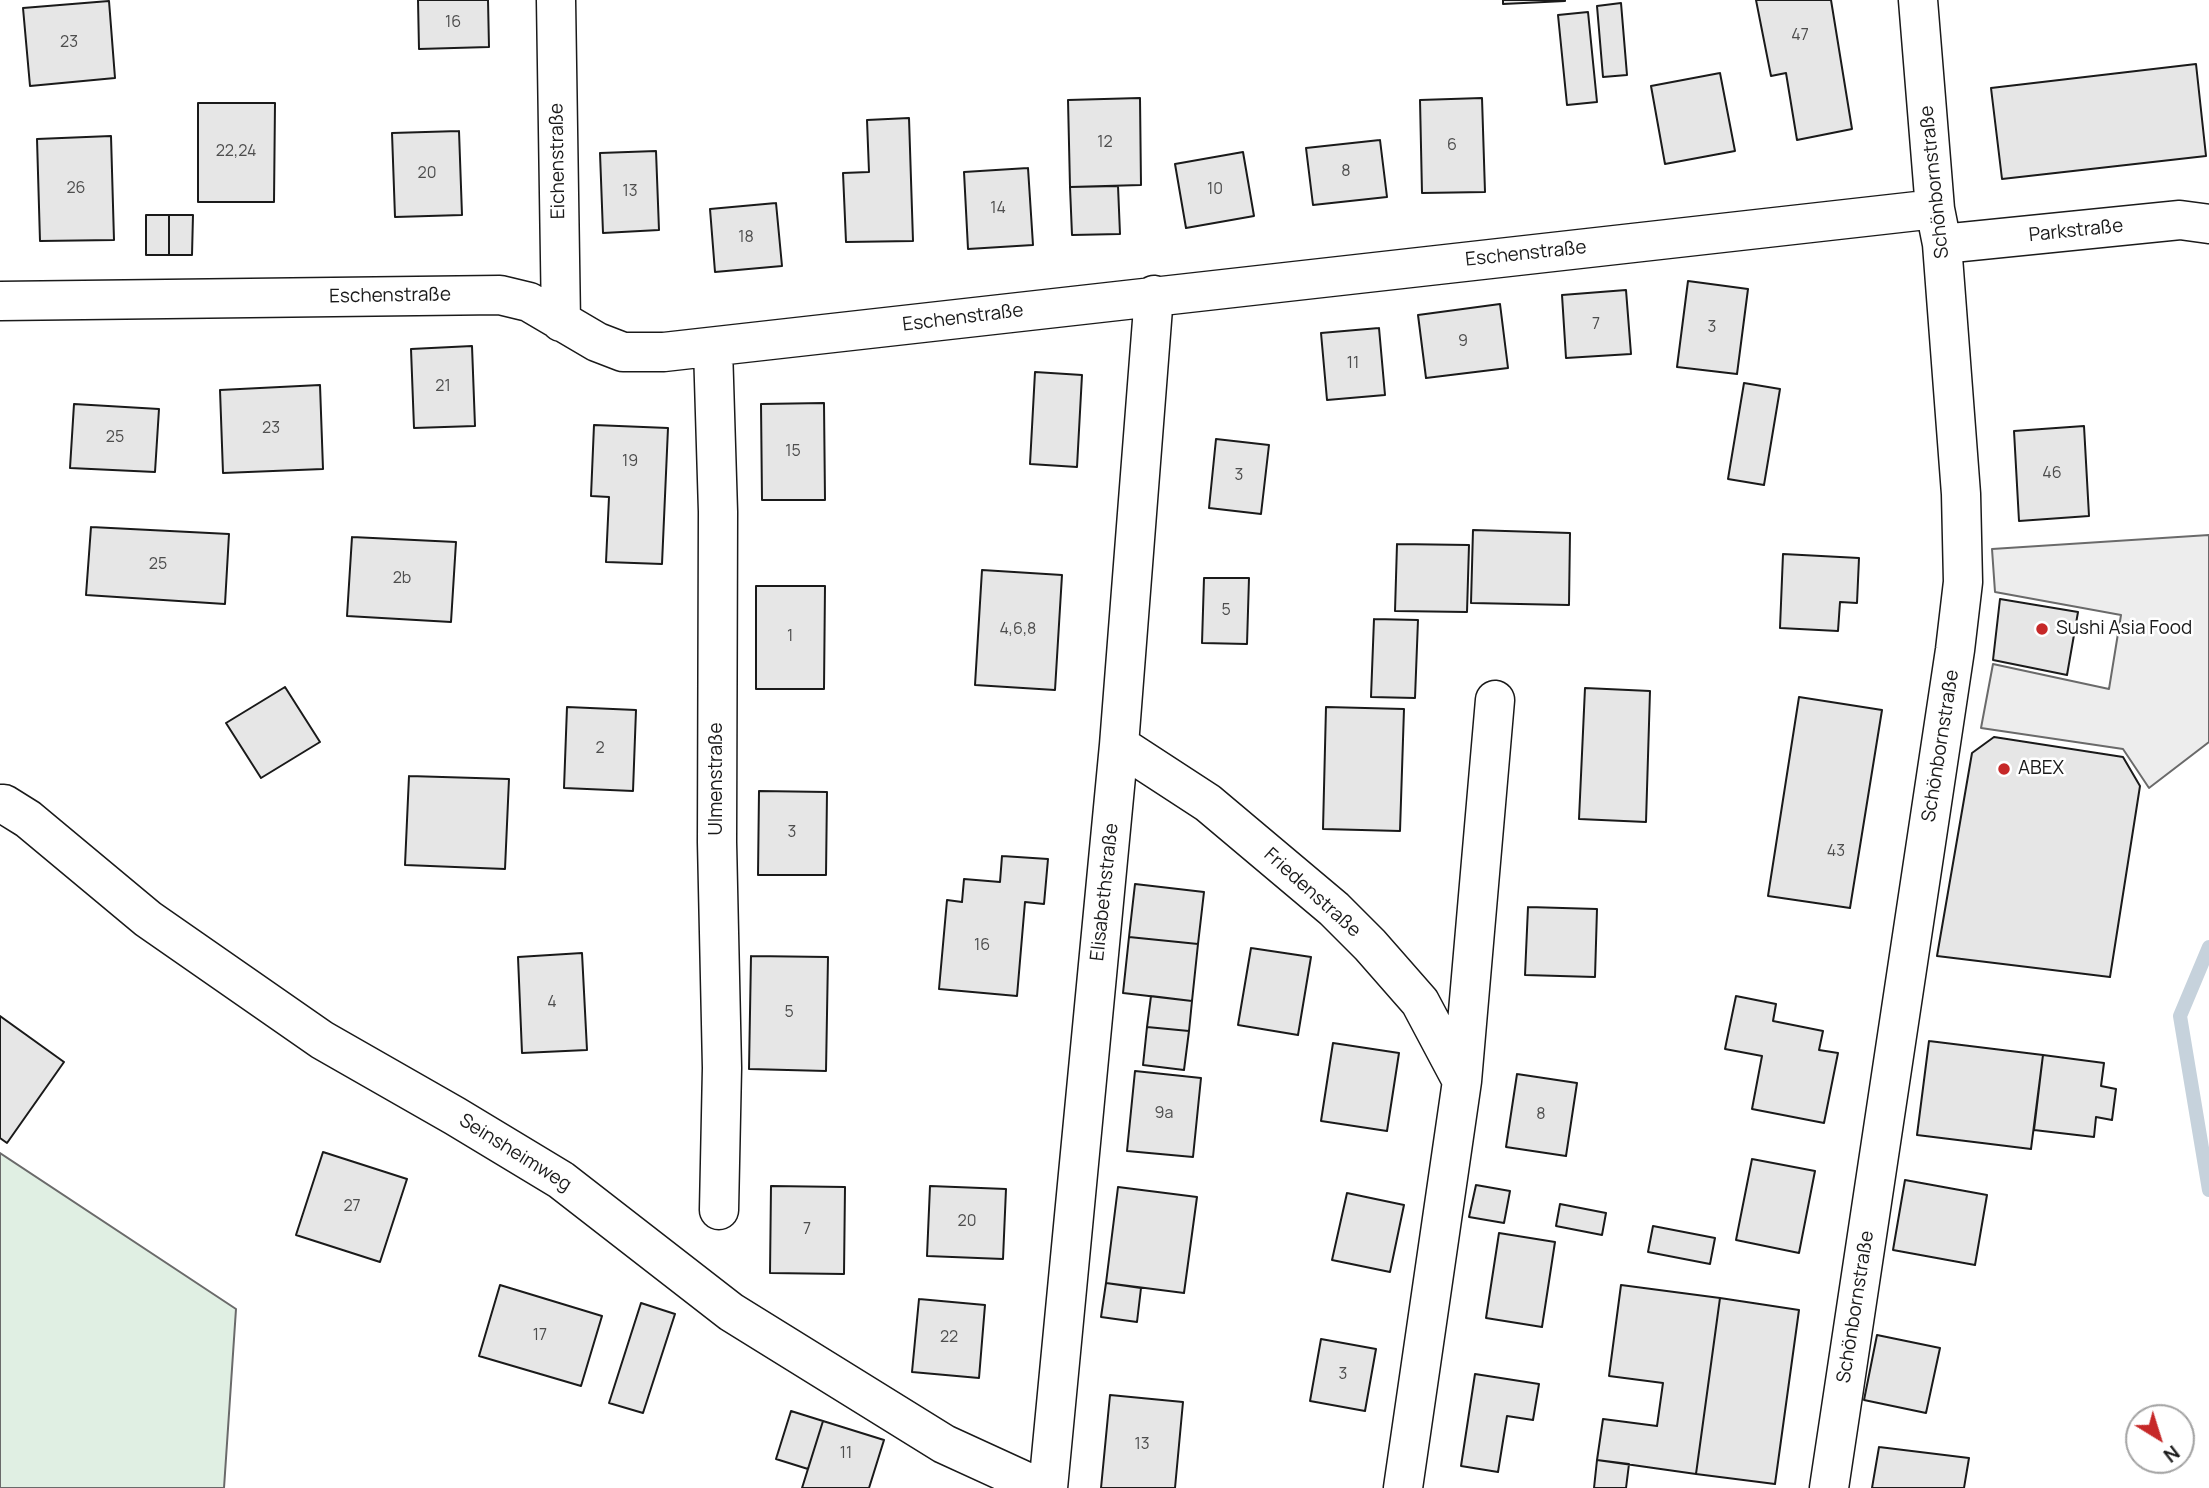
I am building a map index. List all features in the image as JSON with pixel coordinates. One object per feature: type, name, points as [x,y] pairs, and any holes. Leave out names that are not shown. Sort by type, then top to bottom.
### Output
[{"type":"street","name":"Eichenstraße","points":[[556,0],[561,322]]},
{"type":"street","name":"Schönbornstraße","points":[[1829,1488],[1963,582],[1961,494],[1918,0]]},
{"type":"street","name":"Parkstraße","points":[[1939,226],[2180,220],[2209,224]]},
{"type":"street","name":"Eschenstraße","points":[[0,301],[500,295],[529,302],[597,342],[623,352],[664,352],[1154,295],[1939,226]]},
{"type":"street","name":"Elisabethstraße","points":[[1048,1488],[1119,745],[1154,295]]},
{"type":"street","name":"Ulmenstraße","points":[[713,348],[718,512],[717,828],[722,1068],[719,1210]]},
{"type":"street","points":[[1403,1488],[1462,1080],[1495,700]]},
{"type":"street","name":"Friedenstraße","points":[[1119,745],[1208,803],[1334,908],[1420,1002],[1462,1080]]},
{"type":"street","name":"Seinsheimweg","points":[[0,804],[28,818],[148,919],[322,1040],[561,1180],[731,1312],[944,1444],[1040,1488]]},
{"type":"green space","points":[[0,1153],[236,1309],[224,1488],[0,1488]]},
{"type":"shaded area","points":[[2209,535],[2209,742],[2149,788],[2123,749],[1981,728],[1993,664],[2109,689],[2121,615],[1995,592],[1992,549]]},
{"type":"building","points":[[418,0],[488,0],[489,47],[419,49]]},
{"type":"building","points":[[1503,0],[1565,0],[1565,1],[1503,4]]},
{"type":"building","points":[[1756,0],[1831,0],[1852,129],[1797,140],[1786,73],[1771,76]]},
{"type":"building","points":[[109,1],[115,78],[30,86],[23,8]]},
{"type":"building","points":[[1621,3],[1627,75],[1603,77],[1597,6]]},
{"type":"building","points":[[1588,12],[1597,102],[1567,105],[1558,15]]},
{"type":"building","points":[[2196,64],[2206,156],[2002,179],[1991,88]]},
{"type":"building","points":[[1720,73],[1735,151],[1665,164],[1651,86]]},
{"type":"building","points":[[1140,98],[1141,185],[1070,187],[1068,100]]},
{"type":"building","points":[[1482,98],[1485,192],[1422,193],[1420,100]]},
{"type":"building","points":[[198,103],[275,103],[274,202],[198,202]]},
{"type":"building","points":[[909,118],[913,241],[846,242],[843,173],[869,172],[867,120]]},
{"type":"building","points":[[459,131],[462,215],[395,217],[392,133]]},
{"type":"building","points":[[111,136],[114,240],[40,241],[37,139]]},
{"type":"building","points":[[1380,140],[1387,197],[1313,205],[1306,148]]},
{"type":"building","points":[[656,151],[659,230],[603,233],[600,153]]},
{"type":"building","points":[[1243,152],[1254,216],[1186,228],[1175,164]]},
{"type":"building","points":[[1028,168],[1033,245],[968,249],[964,172]]},
{"type":"building","points":[[1118,186],[1120,234],[1072,235],[1070,187]]},
{"type":"building","points":[[776,203],[782,266],[715,272],[710,209]]},
{"type":"building","points":[[146,215],[169,215],[169,255],[146,255]]},
{"type":"building","points":[[169,215],[193,215],[192,255],[169,255]]},
{"type":"building","points":[[1688,281],[1748,289],[1737,374],[1677,367]]},
{"type":"building","points":[[1626,290],[1631,354],[1566,358],[1562,295]]},
{"type":"building","points":[[1500,304],[1508,368],[1426,378],[1418,315]]},
{"type":"building","points":[[1379,328],[1385,395],[1327,400],[1321,333]]},
{"type":"building","points":[[472,346],[475,426],[414,428],[411,349]]},
{"type":"building","points":[[1035,372],[1082,375],[1077,467],[1030,464]]},
{"type":"building","points":[[1744,383],[1780,389],[1764,485],[1728,479]]},
{"type":"building","points":[[320,385],[323,469],[223,473],[220,390]]},
{"type":"building","points":[[824,403],[825,500],[762,500],[761,404]]},
{"type":"building","points":[[74,404],[159,409],[155,472],[70,468]]},
{"type":"building","points":[[594,425],[668,428],[662,564],[606,562],[609,497],[591,496]]},
{"type":"building","points":[[2084,426],[2089,516],[2019,521],[2014,431]]},
{"type":"building","points":[[1216,439],[1269,445],[1261,514],[1209,508]]},
{"type":"building","points":[[91,527],[229,534],[225,604],[86,595]]},
{"type":"building","points":[[1473,530],[1570,533],[1569,605],[1471,603]]},
{"type":"building","points":[[352,537],[456,542],[451,622],[347,616]]},
{"type":"building","points":[[1397,544],[1469,545],[1467,612],[1395,611]]},
{"type":"building","points":[[1783,554],[1859,558],[1857,603],[1840,602],[1838,631],[1780,628]]},
{"type":"building","points":[[982,570],[1062,575],[1055,690],[975,685]]},
{"type":"building","points":[[1204,578],[1249,578],[1247,644],[1202,643]]},
{"type":"building","points":[[756,586],[825,586],[824,689],[756,689]]},
{"type":"building","points":[[2000,599],[2078,612],[2067,675],[1993,660]]},
{"type":"building","points":[[1374,619],[1418,620],[1415,698],[1371,697]]},
{"type":"building","points":[[285,687],[320,742],[261,778],[226,723]]},
{"type":"building","points":[[1585,688],[1650,691],[1646,822],[1579,819]]},
{"type":"building","points":[[1799,697],[1882,710],[1850,908],[1768,896]]},
{"type":"building","points":[[567,707],[636,710],[633,791],[564,788]]},
{"type":"building","points":[[1326,707],[1404,709],[1400,831],[1323,829]]},
{"type":"building","points":[[1994,737],[2123,757],[2140,786],[2110,977],[1937,956],[1972,753]]},
{"type":"building","points":[[409,776],[509,779],[505,869],[405,865]]},
{"type":"building","points":[[759,791],[827,792],[826,875],[758,875]]},
{"type":"building","points":[[1002,856],[1048,859],[1044,904],[1025,902],[1017,996],[939,989],[947,900],[962,902],[964,879],[1000,882]]},
{"type":"building","points":[[1135,884],[1204,892],[1198,944],[1129,937]]},
{"type":"building","points":[[1528,907],[1597,909],[1595,977],[1525,975]]},
{"type":"building","points":[[1129,937],[1198,944],[1192,1001],[1123,993]]},
{"type":"building","points":[[1251,948],[1311,957],[1298,1035],[1238,1025]]},
{"type":"building","points":[[582,953],[587,1050],[522,1053],[518,957]]},
{"type":"building","points":[[751,956],[828,957],[826,1071],[749,1069]]},
{"type":"building","points":[[1151,996],[1192,1001],[1189,1031],[1147,1027]]},
{"type":"building","points":[[1736,996],[1776,1004],[1773,1021],[1823,1031],[1819,1050],[1838,1053],[1824,1123],[1752,1109],[1762,1056],[1725,1049]]},
{"type":"building","points":[[0,1016],[64,1062],[7,1143],[0,1138]]},
{"type":"building","points":[[1147,1027],[1189,1031],[1184,1070],[1143,1065]]},
{"type":"building","points":[[1929,1041],[2043,1055],[2031,1149],[1917,1135]]},
{"type":"building","points":[[1333,1043],[1399,1053],[1387,1131],[1321,1121]]},
{"type":"building","points":[[2043,1055],[2104,1063],[2101,1086],[2116,1089],[2112,1120],[2096,1117],[2094,1137],[2034,1130]]},
{"type":"building","points":[[1135,1071],[1201,1078],[1193,1157],[1127,1151]]},
{"type":"building","points":[[1517,1074],[1577,1083],[1566,1156],[1506,1147]]},
{"type":"building","points":[[323,1152],[407,1179],[380,1262],[296,1235]]},
{"type":"building","points":[[1752,1159],[1815,1171],[1799,1253],[1736,1240]]},
{"type":"building","points":[[1905,1180],[1987,1195],[1975,1265],[1893,1250]]},
{"type":"building","points":[[1476,1185],[1510,1191],[1504,1223],[1469,1217]]},
{"type":"building","points":[[771,1186],[845,1187],[844,1274],[770,1273]]},
{"type":"building","points":[[930,1186],[1006,1189],[1003,1259],[927,1256]]},
{"type":"building","points":[[1118,1187],[1197,1197],[1184,1293],[1106,1283]]},
{"type":"building","points":[[1347,1193],[1404,1205],[1390,1272],[1332,1260]]},
{"type":"building","points":[[1560,1204],[1606,1213],[1602,1235],[1556,1226]]},
{"type":"building","points":[[1653,1226],[1715,1238],[1710,1264],[1648,1252]]},
{"type":"building","points":[[1499,1233],[1555,1242],[1542,1327],[1486,1318]]},
{"type":"building","points":[[1106,1283],[1141,1288],[1137,1322],[1101,1317]]},
{"type":"building","points":[[500,1285],[602,1316],[581,1386],[479,1356]]},
{"type":"building","points":[[1621,1285],[1720,1298],[1696,1474],[1597,1460],[1603,1419],[1657,1426],[1663,1383],[1609,1376]]},
{"type":"building","points":[[1720,1298],[1799,1310],[1775,1484],[1696,1474]]},
{"type":"building","points":[[919,1299],[985,1305],[979,1378],[912,1372]]},
{"type":"building","points":[[641,1303],[675,1314],[643,1413],[609,1403]]},
{"type":"building","points":[[1877,1335],[1940,1348],[1926,1413],[1864,1400]]},
{"type":"building","points":[[1321,1339],[1376,1349],[1365,1411],[1310,1401]]},
{"type":"building","points":[[1475,1374],[1539,1384],[1533,1420],[1507,1416],[1498,1472],[1461,1466]]},
{"type":"building","points":[[1110,1395],[1183,1402],[1175,1488],[1101,1488]]},
{"type":"building","points":[[791,1411],[823,1421],[808,1469],[776,1459]]},
{"type":"building","points":[[823,1421],[884,1440],[869,1488],[802,1488]]},
{"type":"building","points":[[1879,1447],[1969,1458],[1964,1488],[1872,1488]]},
{"type":"building","points":[[1597,1460],[1629,1464],[1626,1488],[1594,1488]]},
{"type":"waterway","points":[[2209,947],[2180,1016],[2209,1190]]},
{"type":"place","name":"Sushi Asia Food","points":[[2042,629]]},
{"type":"place","name":"ABEX","points":[[2004,769]]}]
